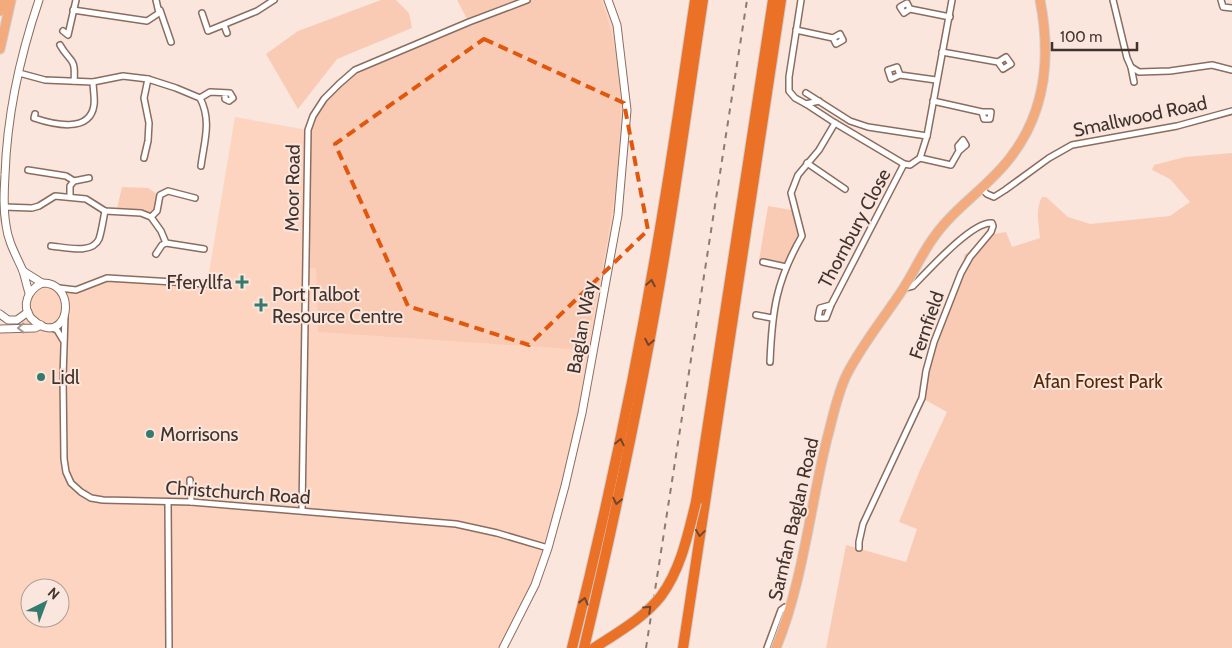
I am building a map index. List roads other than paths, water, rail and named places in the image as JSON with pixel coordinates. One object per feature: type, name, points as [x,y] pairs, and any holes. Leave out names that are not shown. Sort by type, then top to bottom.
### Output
[{"type":"highway","points":[[572,648],[605,509],[634,373],[658,239],[695,0]]},
{"type":"highway","points":[[584,648],[615,511],[654,318],[678,173],[703,0]]},
{"type":"highway","points":[[594,648],[644,613],[660,596],[674,573],[683,552],[696,502],[773,0]]},
{"type":"highway","points":[[683,648],[781,0]]},
{"type":"main road","points":[[0,11],[3,0]]},
{"type":"main road","points":[[0,50],[12,0]]},
{"type":"main road","name":"Sarnfan Baglan Road","points":[[776,648],[790,608],[822,460],[838,396],[846,376],[861,347],[902,289],[934,236],[1010,158],[1029,129],[1040,99],[1045,71],[1044,23],[1040,0]]},
{"type":"street","points":[[29,293],[23,271],[9,242],[6,225],[4,207],[6,147],[9,121],[19,73],[31,23],[39,0]]},
{"type":"street","points":[[62,31],[68,35],[76,0]]},
{"type":"street","points":[[156,0],[171,42]]},
{"type":"street","points":[[202,13],[208,31],[257,10],[274,0]]},
{"type":"street","name":"Moor Road","points":[[302,511],[308,130],[310,122],[324,99],[355,70],[527,0]]},
{"type":"street","name":"Baglan Way","points":[[503,648],[535,586],[548,548],[565,486],[582,413],[618,215],[627,110],[617,25],[608,0]]},
{"type":"street","points":[[801,0],[789,77],[789,91],[795,98],[907,165],[920,158],[951,165],[959,151]]},
{"type":"street","points":[[920,158],[927,136],[952,0]]},
{"type":"street","points":[[1113,0],[1134,82]]},
{"type":"street","points":[[1221,0],[1223,7],[1232,8]]},
{"type":"street","points":[[73,10],[143,21],[157,16],[160,9]]},
{"type":"street","points":[[910,9],[950,17]]},
{"type":"street","points":[[224,25],[226,32]]},
{"type":"street","points":[[796,30],[833,38]]},
{"type":"street","points":[[60,45],[64,53],[70,57],[75,67],[74,81]]},
{"type":"street","points":[[942,52],[998,62]]},
{"type":"street","points":[[1131,68],[1139,72],[1170,71],[1212,65],[1232,70]]},
{"type":"street","points":[[19,73],[45,80],[93,82],[123,76],[148,79],[200,98],[205,106],[208,120],[201,166]]},
{"type":"street","points":[[900,75],[936,80]]},
{"type":"street","points":[[144,158],[148,141],[148,123],[144,98],[148,79]]},
{"type":"street","points":[[35,114],[34,118],[45,122],[76,125],[82,123],[91,115],[94,106],[93,82]]},
{"type":"street","points":[[200,98],[210,92],[225,93]]},
{"type":"street","points":[[806,93],[820,100],[850,121],[868,127],[927,136]]},
{"type":"street","points":[[806,104],[820,100]]},
{"type":"street","points":[[933,101],[982,112]]},
{"type":"street","name":"Smallwood Road","points":[[981,188],[987,194],[994,197],[1049,158],[1072,145],[1177,126],[1232,111]]},
{"type":"street","points":[[770,362],[772,318],[779,283],[802,236],[791,193],[798,174],[819,150],[835,123]]},
{"type":"street","points":[[808,163],[845,189]]},
{"type":"street","name":"Thornbury Close","points":[[830,305],[907,165]]},
{"type":"street","points":[[28,170],[66,176],[74,181]]},
{"type":"street","points":[[70,196],[70,186],[74,181],[89,178]]},
{"type":"street","points":[[832,190],[836,184]]},
{"type":"street","points":[[151,217],[157,211],[160,195],[168,191],[195,198]]},
{"type":"street","points":[[4,207],[32,208],[55,196],[86,199],[105,211],[141,213],[151,217],[161,231],[166,243]]},
{"type":"street","points":[[51,246],[90,248],[98,241],[105,211]]},
{"type":"street","name":"Fernfield","points":[[859,548],[864,524],[922,398],[926,370],[939,325],[961,274],[970,257],[991,232],[992,223],[981,224],[959,240],[913,286],[902,289]]},
{"type":"street","points":[[156,254],[166,243],[204,249]]},
{"type":"street","points":[[762,262],[786,267]]},
{"type":"street","points":[[23,271],[42,283]]},
{"type":"street","points":[[63,340],[57,330],[35,322],[28,312],[27,297],[35,287],[42,283],[76,290],[107,278],[223,284]]},
{"type":"street","points":[[52,328],[59,324],[65,315],[65,303],[59,288]]},
{"type":"street","points":[[65,303],[76,290]]},
{"type":"street","points":[[0,314],[8,320],[16,320],[28,312]]},
{"type":"street","name":"Christchurch Road","points":[[65,315],[63,340],[64,459],[66,472],[71,483],[86,496],[95,499],[191,502],[456,524],[497,533],[548,548]]},
{"type":"street","points":[[756,315],[772,318]]},
{"type":"street","points":[[0,329],[34,328],[41,325]]},
{"type":"street","points":[[190,480],[191,502]]},
{"type":"street","points":[[168,502],[169,648]]},
{"type":"street","points":[[767,648],[781,610],[785,607],[790,608]]},
{"type":"railway","points":[[646,648],[747,0]]},
{"type":"place","name":"Fferyllfa","points":[[242,282]]},
{"type":"place","name":"Port Talbot Resource Centre","points":[[261,305]]},
{"type":"place","name":"Lidl","points":[[41,377]]},
{"type":"place","name":"Morrisons","points":[[150,434]]},
{"type":"park label","name":"Afan Forest Park","points":[[1098,381]]}]
